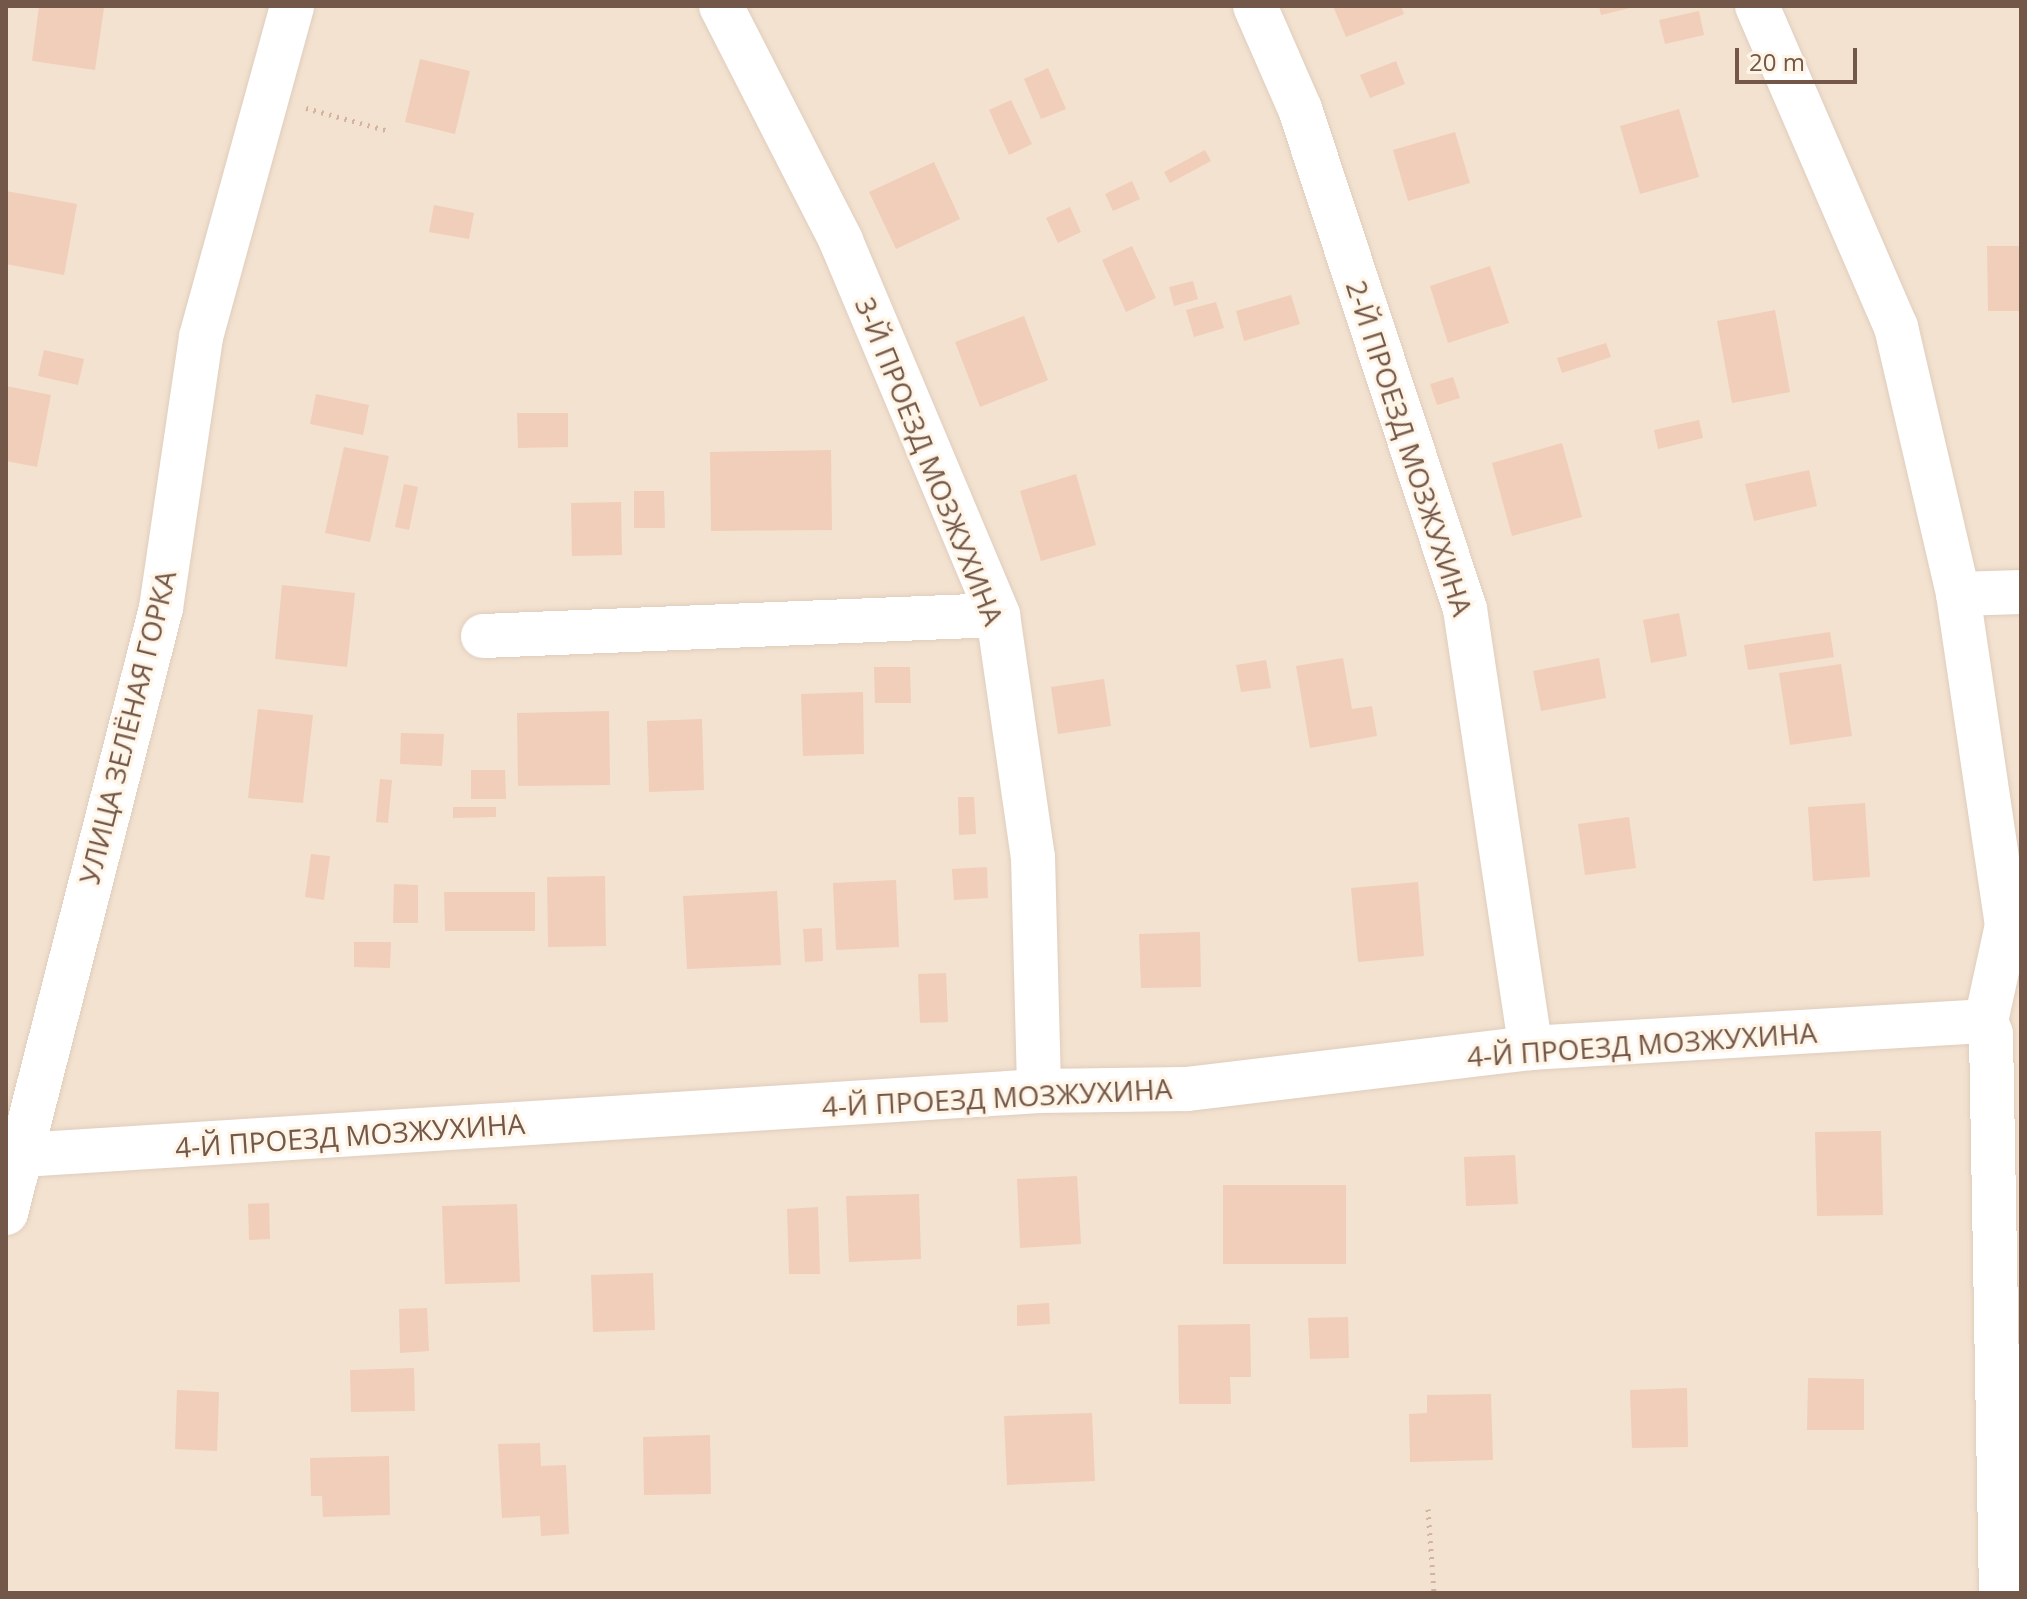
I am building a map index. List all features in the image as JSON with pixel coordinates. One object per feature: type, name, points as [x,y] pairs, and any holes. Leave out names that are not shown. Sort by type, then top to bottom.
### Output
[{"type":"street","name":"УЛИЦА ЗЕЛЁНАЯ ГОРКА","points":[[6,1213],[12,1156],[161,608],[201,337],[292,6]]},
{"type":"street","name":"3-Й ПРОЕЗД МОЗЖУХИНА","points":[[721,6],[841,241],[998,615],[1033,857],[1039,1091]]},
{"type":"street","name":"2-Й ПРОЕЗД МОЗЖУХИНА","points":[[1255,6],[1300,109],[1465,609],[1531,1048]]},
{"type":"street","points":[[1757,6],[1896,327],[1958,594],[2007,925],[1986,1021],[1991,1034],[2001,1593]]},
{"type":"street","points":[[1958,594],[2021,592]]},
{"type":"street","points":[[483,636],[998,615]]},
{"type":"street","name":"4-Й ПРОЕЗД МОЗЖУХИНА","points":[[12,1156],[1039,1091],[1187,1089],[1531,1048],[1986,1021]]},
{"type":"path","points":[[269,98],[386,130]]},
{"type":"path","points":[[1428,1509],[1434,1593]]},
{"type":"shaded area","points":[[6,6],[2021,6],[2021,1593],[6,1593]]},
{"type":"building","points":[[39,6],[104,8],[95,70],[32,61]]},
{"type":"building","points":[[1333,6],[1401,6],[1404,14],[1346,37]]},
{"type":"building","points":[[1599,6],[1634,6],[1634,7],[1601,15]]},
{"type":"building","points":[[1699,11],[1704,35],[1665,44],[1659,20]]},
{"type":"building","points":[[420,59],[470,71],[455,134],[405,122]]},
{"type":"building","points":[[1396,61],[1405,84],[1370,98],[1360,75]]},
{"type":"building","points":[[1048,68],[1066,109],[1041,119],[1024,79]]},
{"type":"building","points":[[1011,100],[1032,144],[1009,155],[989,110]]},
{"type":"building","points":[[1679,109],[1699,177],[1640,194],[1620,126]]},
{"type":"building","points":[[1455,132],[1470,183],[1408,201],[1393,150]]},
{"type":"building","points":[[1205,150],[1211,161],[1170,183],[1164,172]]},
{"type":"building","points":[[934,162],[960,219],[896,249],[869,192]]},
{"type":"building","points":[[1132,181],[1140,199],[1113,211],[1105,194]]},
{"type":"building","points":[[6,191],[77,204],[64,275],[6,264]]},
{"type":"building","points":[[434,205],[474,213],[469,239],[429,232]]},
{"type":"building","points":[[1070,207],[1081,232],[1058,243],[1046,218]]},
{"type":"building","points":[[1132,246],[1156,298],[1126,312],[1102,260]]},
{"type":"building","points":[[1987,246],[2021,246],[2021,311],[1988,311]]},
{"type":"building","points":[[1490,266],[1509,323],[1448,343],[1430,286]]},
{"type":"building","points":[[1193,281],[1198,299],[1174,306],[1169,287]]},
{"type":"building","points":[[1291,295],[1300,324],[1244,341],[1236,311]]},
{"type":"building","points":[[1216,302],[1224,328],[1194,337],[1186,310]]},
{"type":"building","points":[[1775,310],[1790,392],[1732,403],[1717,321]]},
{"type":"building","points":[[1024,316],[1048,380],[980,407],[955,342]]},
{"type":"building","points":[[1606,343],[1611,357],[1562,373],[1557,358]]},
{"type":"building","points":[[44,350],[84,359],[78,385],[38,376]]},
{"type":"building","points":[[1453,377],[1460,398],[1437,405],[1430,384]]},
{"type":"building","points":[[6,386],[51,395],[37,467],[6,461]]},
{"type":"building","points":[[316,394],[369,405],[363,435],[310,424]]},
{"type":"building","points":[[517,413],[568,413],[568,447],[518,448]]},
{"type":"building","points":[[1699,420],[1703,438],[1658,449],[1654,430]]},
{"type":"building","points":[[1562,443],[1582,517],[1512,536],[1492,463]]},
{"type":"building","points":[[344,447],[389,456],[370,542],[325,533]]},
{"type":"building","points":[[831,450],[832,530],[711,531],[710,452]]},
{"type":"building","points":[[1809,470],[1817,506],[1754,521],[1745,484]]},
{"type":"building","points":[[1076,474],[1096,545],[1041,561],[1020,491]]},
{"type":"building","points":[[404,484],[418,487],[409,530],[395,527]]},
{"type":"building","points":[[634,491],[664,491],[665,528],[634,528]]},
{"type":"building","points":[[621,502],[622,555],[572,556],[571,503]]},
{"type":"building","points":[[282,585],[355,593],[347,667],[275,659]]},
{"type":"building","points":[[1679,613],[1687,656],[1651,663],[1643,620]]},
{"type":"building","points":[[1830,632],[1834,657],[1748,670],[1744,645]]},
{"type":"building","points":[[1343,658],[1352,709],[1372,706],[1377,736],[1310,748],[1296,666]]},
{"type":"building","points":[[1599,658],[1606,698],[1541,711],[1533,671]]},
{"type":"building","points":[[1266,660],[1271,688],[1241,692],[1236,665]]},
{"type":"building","points":[[1841,664],[1852,736],[1790,745],[1779,673]]},
{"type":"building","points":[[874,667],[910,667],[911,703],[875,703]]},
{"type":"building","points":[[1104,679],[1111,726],[1058,734],[1051,687]]},
{"type":"building","points":[[863,692],[864,754],[803,756],[801,694]]},
{"type":"building","points":[[258,709],[313,715],[303,803],[248,798]]},
{"type":"building","points":[[609,711],[610,785],[518,786],[517,713]]},
{"type":"building","points":[[702,719],[704,790],[649,792],[647,721]]},
{"type":"building","points":[[401,733],[444,734],[442,766],[400,764]]},
{"type":"building","points":[[471,770],[505,770],[506,799],[471,799]]},
{"type":"building","points":[[380,779],[392,780],[388,823],[376,822]]},
{"type":"building","points":[[958,797],[974,797],[976,834],[959,835]]},
{"type":"building","points":[[1865,803],[1870,877],[1813,881],[1808,807]]},
{"type":"building","points":[[453,807],[496,807],[496,817],[453,818]]},
{"type":"building","points":[[1629,817],[1636,868],[1585,875],[1578,824]]},
{"type":"building","points":[[311,854],[330,856],[324,900],[305,897]]},
{"type":"building","points":[[987,867],[988,898],[954,900],[952,869]]},
{"type":"building","points":[[605,876],[606,946],[548,947],[547,877]]},
{"type":"building","points":[[896,880],[899,947],[836,950],[833,883]]},
{"type":"building","points":[[1418,882],[1424,956],[1358,962],[1351,888]]},
{"type":"building","points":[[394,884],[418,885],[418,923],[393,923]]},
{"type":"building","points":[[777,891],[781,965],[687,969],[683,896]]},
{"type":"building","points":[[444,892],[535,892],[535,931],[445,931]]},
{"type":"building","points":[[822,928],[823,961],[805,962],[803,929]]},
{"type":"building","points":[[1200,932],[1201,987],[1141,988],[1139,934]]},
{"type":"building","points":[[354,942],[391,942],[390,968],[354,967]]},
{"type":"building","points":[[946,973],[948,1022],[920,1023],[918,974]]},
{"type":"building","points":[[1881,1131],[1883,1215],[1817,1216],[1815,1132]]},
{"type":"building","points":[[1515,1155],[1518,1204],[1466,1206],[1464,1157]]},
{"type":"building","points":[[1077,1176],[1081,1244],[1020,1248],[1017,1179]]},
{"type":"building","points":[[1223,1185],[1346,1185],[1346,1264],[1223,1264]]},
{"type":"building","points":[[919,1194],[921,1259],[849,1262],[846,1196]]},
{"type":"building","points":[[269,1203],[270,1239],[249,1240],[248,1204]]},
{"type":"building","points":[[517,1204],[520,1282],[445,1284],[442,1206]]},
{"type":"building","points":[[818,1207],[820,1274],[789,1274],[787,1209]]},
{"type":"building","points":[[653,1273],[655,1330],[593,1332],[591,1275]]},
{"type":"building","points":[[1049,1303],[1050,1324],[1017,1326],[1017,1305]]},
{"type":"building","points":[[427,1308],[429,1351],[400,1353],[399,1309]]},
{"type":"building","points":[[1348,1317],[1349,1358],[1310,1359],[1308,1318]]},
{"type":"building","points":[[1250,1324],[1251,1377],[1230,1377],[1231,1404],[1179,1404],[1178,1325]]},
{"type":"building","points":[[414,1368],[415,1411],[351,1412],[350,1370]]},
{"type":"building","points":[[1808,1378],[1864,1379],[1864,1430],[1807,1430]]},
{"type":"building","points":[[1687,1388],[1688,1447],[1632,1448],[1630,1390]]},
{"type":"building","points":[[177,1390],[219,1392],[217,1451],[175,1449]]},
{"type":"building","points":[[1491,1394],[1493,1460],[1410,1462],[1409,1414],[1427,1413],[1427,1395]]},
{"type":"building","points":[[1092,1413],[1095,1481],[1007,1485],[1004,1416]]},
{"type":"building","points":[[710,1435],[711,1494],[644,1495],[643,1437]]},
{"type":"building","points":[[540,1443],[541,1466],[566,1465],[569,1534],[541,1536],[540,1516],[502,1518],[498,1444]]},
{"type":"building","points":[[389,1456],[390,1515],[323,1517],[322,1496],[311,1496],[310,1458]]}]
